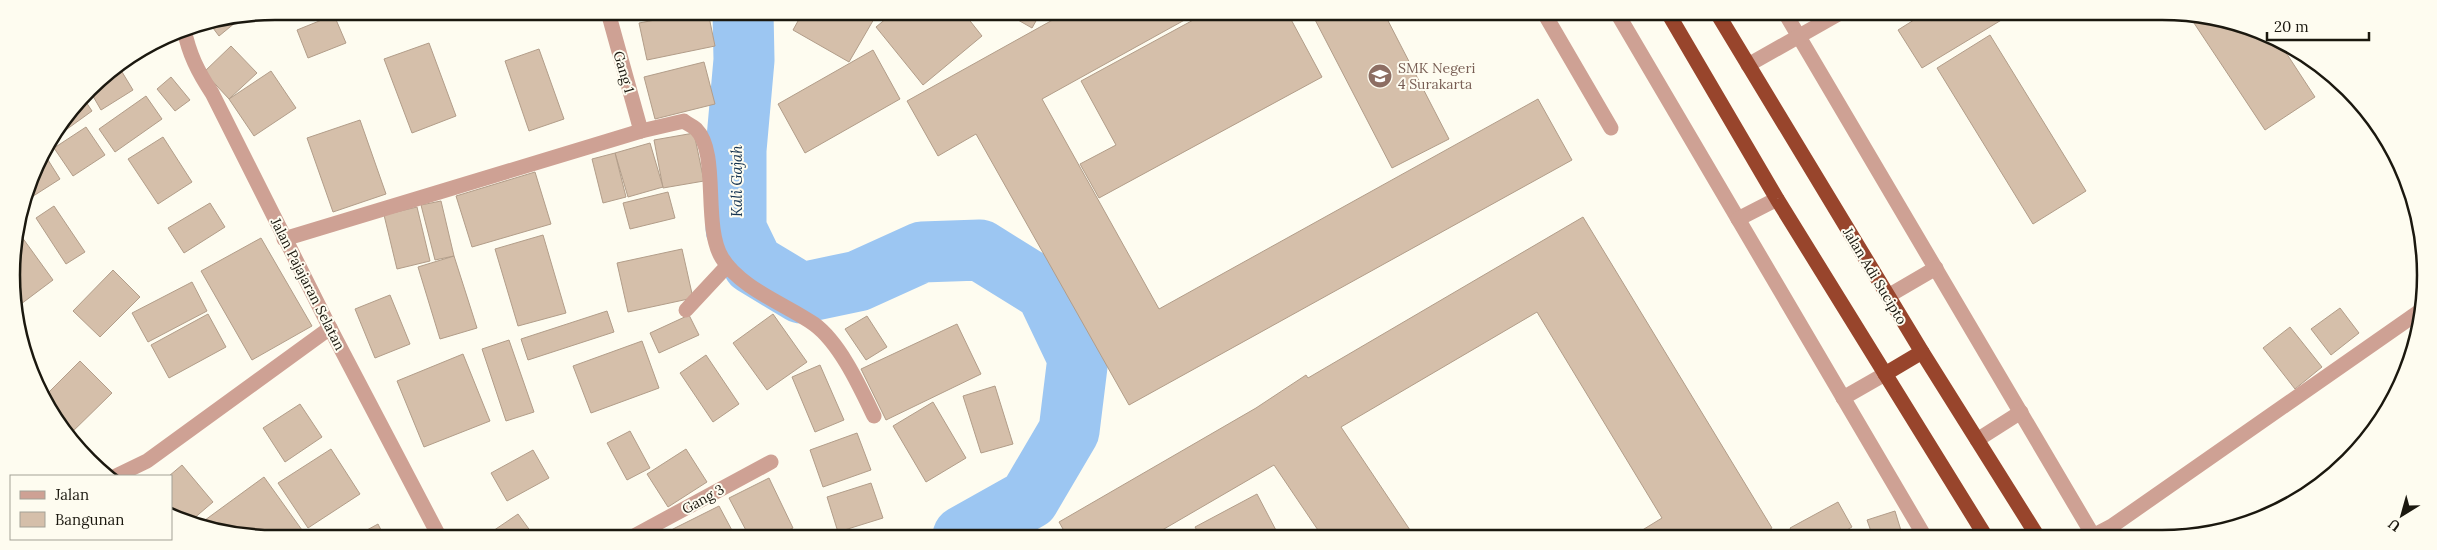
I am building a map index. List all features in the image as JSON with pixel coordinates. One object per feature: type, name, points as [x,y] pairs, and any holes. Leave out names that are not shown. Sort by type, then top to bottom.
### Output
[{"type":"highway","points":[[1672,20],[1777,200],[1982,530]]},
{"type":"highway","name":"Jalan Adi Sucipto","points":[[1720,20],[1976,440],[2034,530]]},
{"type":"highway","points":[[1885,374],[1922,352]]},
{"type":"street","name":"Gang 1","points":[[610,20],[641,132]]},
{"type":"street","points":[[1548,20],[1611,128]]},
{"type":"street","points":[[1621,20],[1921,530]]},
{"type":"street","points":[[1789,20],[2090,530]]},
{"type":"street","points":[[1748,65],[1828,20]]},
{"type":"street","name":"Jalan Pajajaran Selatan","points":[[185,36],[188,49],[198,72],[212,93],[284,239],[436,530]]},
{"type":"street","points":[[284,239],[641,132],[684,121],[697,130],[707,155],[712,218],[717,250],[727,266],[764,295],[816,325],[830,340],[847,365],[874,416]]},
{"type":"street","points":[[1738,219],[1777,200]]},
{"type":"street","points":[[686,310],[727,266]]},
{"type":"street","points":[[1888,296],[1936,268]]},
{"type":"street","points":[[2104,530],[2414,314]]},
{"type":"street","points":[[118,475],[147,461],[330,328]]},
{"type":"street","points":[[1843,398],[1885,374]]},
{"type":"street","points":[[1976,440],[2021,412]]},
{"type":"street","name":"Gang 3","points":[[645,530],[771,462]]},
{"type":"building","points":[[322,20],[336,20],[346,43],[308,58],[297,30]]},
{"type":"building","points":[[655,20],[710,20],[715,46],[647,60],[639,23]]},
{"type":"building","points":[[799,20],[873,20],[849,62],[793,30]]},
{"type":"building","points":[[884,20],[969,20],[982,36],[923,85],[876,27]]},
{"type":"building","points":[[1018,20],[1036,20],[1032,28]]},
{"type":"building","points":[[1053,20],[1185,20],[1042,99],[1159,309],[1538,99],[1572,160],[1129,405],[976,134],[938,156],[907,101]]},
{"type":"building","points":[[1193,20],[1291,20],[1322,77],[1099,198],[1080,164],[1116,145],[1081,81]]},
{"type":"building","name":"SMK Negeri 4 Surakarta","points":[[1315,20],[1388,20],[1449,139],[1392,168]]},
{"type":"building","points":[[1914,20],[2001,20],[1922,68],[1898,30]]},
{"type":"building","points":[[2193,22],[2228,29],[2260,39],[2285,51],[2315,97],[2265,130]]},
{"type":"building","points":[[234,23],[219,36],[213,28]]},
{"type":"building","points":[[1990,35],[2086,191],[2033,224],[1937,68]]},
{"type":"building","points":[[429,43],[456,116],[412,133],[384,59]]},
{"type":"building","points":[[231,46],[257,73],[229,99],[204,72]]},
{"type":"building","points":[[539,49],[564,119],[529,131],[505,61]]},
{"type":"building","points":[[873,50],[900,99],[805,153],[778,104]]},
{"type":"building","points":[[704,62],[715,104],[655,119],[644,77]]},
{"type":"building","points":[[271,71],[296,108],[254,136],[229,99]]},
{"type":"building","points":[[122,72],[133,90],[101,110],[93,97]]},
{"type":"building","points":[[171,77],[190,100],[175,111],[157,89]]},
{"type":"building","points":[[146,96],[162,119],[115,152],[99,129]]},
{"type":"building","points":[[87,103],[92,111],[65,131]]},
{"type":"building","points":[[360,120],[386,194],[333,212],[307,138]]},
{"type":"building","points":[[86,127],[105,155],[73,176],[54,148]]},
{"type":"building","points":[[694,133],[704,181],[663,188],[654,140]]},
{"type":"building","points":[[163,137],[192,182],[158,204],[128,159]]},
{"type":"building","points":[[650,143],[663,187],[628,197],[615,153]]},
{"type":"building","points":[[615,153],[626,197],[603,203],[592,159]]},
{"type":"building","points":[[48,159],[60,179],[33,196]]},
{"type":"building","points":[[535,172],[551,224],[472,247],[456,196]]},
{"type":"building","points":[[668,192],[675,218],[630,229],[623,203]]},
{"type":"building","points":[[441,201],[454,256],[435,260],[421,205]]},
{"type":"building","points":[[210,203],[225,227],[184,253],[168,228]]},
{"type":"building","points":[[54,206],[85,252],[66,264],[36,218]]},
{"type":"building","points":[[417,207],[430,261],[397,269],[384,215]]},
{"type":"building","points":[[1583,217],[1772,528],[1769,530],[1642,530],[1662,518],[1537,312],[1341,427],[1410,530],[1318,530],[1274,465],[1162,530],[1064,530],[1059,522],[1256,408],[1306,375],[1308,378]]},
{"type":"building","points":[[543,235],[566,313],[518,326],[495,249]]},
{"type":"building","points":[[23,238],[53,280],[22,303],[20,275]]},
{"type":"building","points":[[261,238],[312,326],[252,360],[201,271]]},
{"type":"building","points":[[682,249],[693,298],[628,312],[617,263]]},
{"type":"building","points":[[454,256],[477,328],[440,339],[418,267]]},
{"type":"building","points":[[113,270],[140,297],[100,337],[73,311]]},
{"type":"building","points":[[192,282],[207,311],[148,342],[132,313]]},
{"type":"building","points":[[390,295],[410,344],[375,358],[355,309]]},
{"type":"building","points":[[2340,308],[2359,333],[2331,355],[2311,329]]},
{"type":"building","points":[[607,311],[614,332],[528,360],[521,339]]},
{"type":"building","points":[[208,314],[226,347],[169,378],[151,345]]},
{"type":"building","points":[[773,314],[807,362],[767,390],[733,343]]},
{"type":"building","points":[[689,315],[699,335],[659,353],[650,333]]},
{"type":"building","points":[[867,316],[887,347],[866,360],[845,329]]},
{"type":"building","points":[[957,324],[981,374],[886,420],[861,369]]},
{"type":"building","points":[[2290,327],[2322,367],[2295,389],[2263,348]]},
{"type":"building","points":[[509,340],[534,412],[506,421],[482,349]]},
{"type":"building","points":[[642,341],[659,388],[591,413],[573,366]]},
{"type":"building","points":[[463,354],[490,421],[424,447],[397,381]]},
{"type":"building","points":[[706,355],[739,404],[713,422],[680,373]]},
{"type":"building","points":[[80,361],[112,393],[73,431],[49,392]]},
{"type":"building","points":[[820,365],[844,420],[815,432],[792,377]]},
{"type":"building","points":[[995,386],[1013,444],[981,453],[963,396]]},
{"type":"building","points":[[933,402],[966,458],[926,482],[893,426]]},
{"type":"building","points":[[300,404],[322,437],[285,462],[263,428]]},
{"type":"building","points":[[630,431],[650,468],[627,480],[607,443]]},
{"type":"building","points":[[857,433],[871,470],[823,487],[810,450]]},
{"type":"building","points":[[331,449],[360,494],[308,528],[278,483]]},
{"type":"building","points":[[686,449],[707,482],[668,507],[647,474]]},
{"type":"building","points":[[533,450],[549,478],[507,501],[491,473]]},
{"type":"building","points":[[182,465],[213,502],[196,517],[172,509],[172,475],[170,475]]},
{"type":"building","points":[[264,477],[302,530],[242,528],[205,520]]},
{"type":"building","points":[[769,478],[793,528],[789,530],[746,530],[729,498]]},
{"type":"building","points":[[871,483],[883,518],[844,530],[837,530],[827,497]]},
{"type":"building","points":[[1257,494],[1276,530],[1197,530],[1195,527]]},
{"type":"building","points":[[1838,502],[1852,527],[1847,530],[1791,530],[1790,528]]},
{"type":"building","points":[[719,506],[732,530],[671,530]]},
{"type":"building","points":[[1895,511],[1901,530],[1871,530],[1867,520]]},
{"type":"building","points":[[518,514],[530,530],[494,530]]},
{"type":"building","points":[[378,524],[381,530],[367,530]]},
{"type":"waterway","name":"Kali Gajah","points":[[743,20],[744,60],[736,150],[736,229],[753,264],[801,293],[858,281],[922,252],[980,250],[1046,291],[1078,358],[1069,431],[1029,499],[974,530]]},
{"type":"place","name":"SMK Negeri 4 Surakarta","points":[[1380,76]]}]
